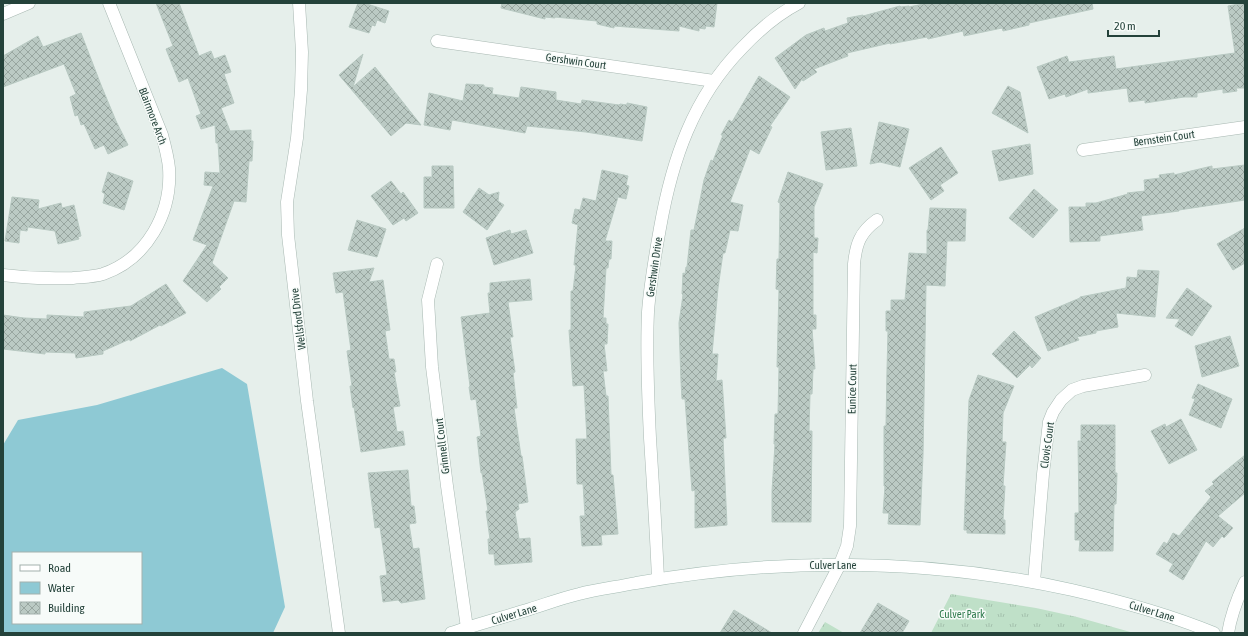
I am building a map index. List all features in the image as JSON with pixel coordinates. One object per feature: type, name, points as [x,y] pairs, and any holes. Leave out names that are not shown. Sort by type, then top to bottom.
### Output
[{"type":"street","points":[[3,14],[29,3]]},
{"type":"street","name":"Blairmore Arch","points":[[3,275],[50,279],[92,277],[103,274],[121,266],[136,254],[149,240],[159,223],[164,209],[168,189],[169,168],[165,147],[162,135],[108,3]]},
{"type":"street","name":"Wellsford Drive","points":[[299,3],[302,52],[301,90],[297,138],[288,202],[288,235],[307,401],[339,633]]},
{"type":"street","name":"Gershwin Drive","points":[[658,580],[646,365],[648,312],[652,269],[664,207],[676,159],[688,128],[714,81],[753,36],[779,15],[799,3]]},
{"type":"street","name":"Gershwin Court","points":[[437,41],[714,81]]},
{"type":"street","name":"Bernstein Court","points":[[1083,150],[1245,127]]},
{"type":"street","name":"Eunice Court","points":[[804,633],[840,564],[847,546],[850,526],[855,249],[861,236],[870,225],[877,220]]},
{"type":"street","name":"Grinnell Court","points":[[437,264],[428,300],[432,367],[467,628]]},
{"type":"street","name":"Clovis Court","points":[[1034,582],[1044,459],[1049,422],[1053,412],[1061,400],[1072,390],[1083,386],[1144,375]]},
{"type":"street","name":"Culver Lane","points":[[451,633],[579,594],[697,574],[772,566],[840,564],[918,567],[983,574],[1034,582],[1123,602],[1186,621],[1214,633]]},
{"type":"street","points":[[1228,633],[1231,618],[1245,582]]},
{"type":"green space","name":"Culver Park","points":[[951,594],[1036,608],[1077,617],[1134,633],[931,633]]},
{"type":"green space","points":[[825,622],[844,633],[818,633]]},
{"type":"water","points":[[222,368],[247,384],[285,607],[273,633],[3,633],[3,445],[18,420],[97,405]]},
{"type":"building","points":[[156,3],[179,3],[199,56],[211,51],[214,59],[225,55],[231,72],[224,74],[234,103],[221,108],[230,131],[251,130],[251,141],[253,141],[252,161],[249,161],[246,202],[234,201],[212,263],[228,278],[219,287],[221,289],[207,302],[183,281],[207,245],[193,240],[213,186],[204,185],[205,172],[220,173],[215,125],[201,129],[196,116],[201,114],[188,78],[179,82],[166,49],[173,46]]},
{"type":"building","points":[[358,3],[364,3],[389,11],[385,23],[377,20],[375,26],[372,25],[369,33],[349,27]]},
{"type":"building","points":[[502,3],[717,3],[714,27],[706,26],[705,29],[699,28],[699,31],[679,26],[679,31],[614,26],[614,28],[597,24],[597,21],[555,17],[545,17],[545,19],[501,8]]},
{"type":"building","points":[[928,3],[1092,3],[1093,9],[1029,23],[1029,25],[1003,31],[1002,28],[964,36],[963,31],[928,39],[927,37],[890,43],[847,53],[848,56],[814,69],[817,72],[803,81],[802,79],[795,89],[775,58],[806,35],[824,28],[825,31],[848,23],[847,18],[863,16],[900,6],[909,7]]},
{"type":"building","points":[[1245,3],[1245,88],[1236,88],[1237,91],[1223,93],[1223,89],[1197,93],[1197,97],[1184,97],[1145,103],[1145,100],[1129,102],[1127,88],[1088,93],[1088,89],[1066,97],[1065,94],[1049,99],[1037,67],[1067,56],[1069,62],[1114,56],[1116,69],[1235,53],[1228,6]]},
{"type":"building","points":[[81,33],[116,121],[128,145],[108,154],[104,145],[95,149],[84,124],[81,125],[78,115],[75,116],[70,97],[76,94],[64,64],[3,87],[3,56],[38,36],[43,47]]},
{"type":"building","points":[[363,54],[353,87],[375,67],[421,125],[406,123],[391,136],[339,75]]},
{"type":"building","points":[[759,76],[790,97],[770,126],[772,127],[759,154],[750,149],[730,202],[743,205],[738,231],[730,230],[725,253],[723,253],[712,354],[718,354],[716,381],[722,380],[726,438],[723,438],[727,525],[695,528],[695,490],[692,491],[685,399],[682,399],[681,382],[679,323],[683,295],[683,273],[685,274],[687,267],[691,230],[694,230],[704,180],[711,160],[713,161],[723,135],[721,135],[729,120],[732,122]]},
{"type":"building","points":[[466,84],[484,85],[484,87],[493,88],[492,94],[519,98],[521,87],[556,92],[556,100],[581,104],[582,100],[619,105],[627,105],[627,103],[647,107],[642,141],[586,132],[527,126],[525,133],[452,120],[450,130],[424,125],[429,93],[463,101]]},
{"type":"building","points":[[1008,86],[1020,92],[1028,133],[992,113]]},
{"type":"building","points":[[879,122],[909,129],[900,167],[880,162],[870,164]]},
{"type":"building","points":[[851,128],[857,166],[826,170],[821,132]]},
{"type":"building","points":[[1030,144],[1033,174],[999,181],[992,151]]},
{"type":"building","points":[[941,147],[958,173],[940,185],[944,191],[931,200],[909,168]]},
{"type":"building","points":[[1245,165],[1245,200],[1141,216],[1143,230],[1100,236],[1100,241],[1070,242],[1069,207],[1086,207],[1086,203],[1096,203],[1128,194],[1127,193],[1145,191],[1144,180],[1160,178],[1159,175],[1174,173],[1174,175],[1212,166],[1212,169]]},
{"type":"building","points":[[432,166],[453,166],[454,208],[424,208],[424,177],[432,177]]},
{"type":"building","points":[[602,170],[628,176],[626,185],[629,186],[626,199],[618,197],[605,241],[612,241],[611,259],[609,259],[608,268],[606,268],[603,318],[606,318],[606,324],[608,324],[607,344],[604,344],[607,371],[603,371],[606,396],[608,396],[611,475],[613,475],[618,534],[601,535],[602,545],[582,546],[580,516],[585,516],[583,484],[577,484],[576,439],[587,439],[584,385],[573,386],[569,330],[571,330],[571,291],[573,291],[576,265],[574,265],[578,225],[572,223],[575,209],[580,210],[583,198],[596,201]]},
{"type":"building","points":[[108,172],[133,181],[124,210],[103,203],[105,194],[102,192]]},
{"type":"building","points":[[788,172],[823,184],[814,207],[814,238],[818,238],[817,253],[813,252],[813,315],[816,315],[816,329],[812,329],[815,369],[813,369],[812,394],[810,394],[809,431],[812,431],[811,522],[772,522],[775,414],[778,414],[779,367],[777,367],[779,290],[776,289],[777,259],[779,259],[780,203],[778,202]]},
{"type":"building","points":[[391,181],[401,194],[403,192],[418,213],[406,221],[404,218],[393,225],[371,196]]},
{"type":"building","points":[[479,188],[489,195],[499,192],[498,201],[504,205],[487,230],[463,212]]},
{"type":"building","points":[[1034,189],[1058,210],[1033,238],[1009,218]]},
{"type":"building","points":[[12,197],[39,200],[38,209],[61,203],[62,208],[74,205],[81,236],[78,237],[79,239],[58,244],[55,231],[28,227],[27,231],[20,230],[19,243],[5,241]]},
{"type":"building","points":[[930,208],[966,209],[965,241],[947,241],[945,286],[926,285],[923,455],[920,525],[888,524],[889,513],[883,513],[885,486],[884,426],[886,426],[888,331],[886,331],[886,311],[891,311],[891,300],[905,300],[909,253],[927,254],[927,230]]},
{"type":"building","points":[[357,220],[386,229],[377,257],[348,250]]},
{"type":"building","points":[[1245,228],[1245,263],[1233,270],[1217,244]]},
{"type":"building","points":[[510,230],[511,234],[526,230],[533,253],[494,265],[486,238]]},
{"type":"building","points":[[374,268],[369,282],[383,280],[390,330],[385,331],[389,359],[394,359],[396,372],[394,372],[400,406],[393,407],[397,432],[403,431],[405,445],[361,452],[350,386],[352,386],[347,351],[351,350],[343,292],[336,293],[333,273]]},
{"type":"building","points":[[1138,270],[1159,271],[1155,317],[1116,313],[1118,327],[1096,331],[1096,333],[1077,337],[1079,340],[1048,351],[1035,317],[1080,297],[1126,288],[1127,277],[1137,278]]},
{"type":"building","points":[[530,279],[532,300],[508,302],[513,337],[510,337],[515,372],[513,373],[517,408],[514,408],[528,502],[518,504],[519,509],[515,512],[519,539],[530,538],[532,562],[495,565],[494,554],[489,554],[488,539],[490,539],[486,511],[488,511],[481,473],[477,437],[481,436],[476,399],[471,400],[461,317],[490,313],[488,293],[490,293],[490,283]]},
{"type":"building","points":[[166,284],[186,313],[130,341],[130,339],[103,351],[103,354],[76,358],[75,353],[45,352],[45,354],[3,349],[3,315],[47,319],[47,315],[84,317],[84,312],[131,306]]},
{"type":"building","points":[[1187,288],[1212,306],[1192,336],[1175,326],[1180,319],[1166,318]]},
{"type":"building","points":[[1014,331],[1041,358],[1032,368],[1030,365],[1017,378],[992,354]]},
{"type":"building","points":[[1230,336],[1239,366],[1202,377],[1195,346]]},
{"type":"building","points":[[978,375],[1014,386],[1003,413],[1002,442],[1006,442],[1003,486],[1005,486],[1003,520],[1005,520],[1005,534],[967,533],[967,530],[964,530],[969,400]]},
{"type":"building","points":[[1198,384],[1232,399],[1221,428],[1189,415],[1195,399],[1192,398]]},
{"type":"building","points":[[1181,419],[1197,450],[1169,464],[1151,431],[1165,424],[1166,427]]},
{"type":"building","points":[[1081,425],[1115,425],[1115,473],[1117,473],[1116,504],[1114,504],[1113,551],[1079,551],[1080,540],[1075,540],[1075,513],[1079,513],[1078,441],[1081,441]]},
{"type":"building","points":[[1245,455],[1245,493],[1218,516],[1233,528],[1224,538],[1222,536],[1213,547],[1206,541],[1183,580],[1169,571],[1173,564],[1156,554],[1164,542],[1167,544],[1173,533],[1179,536],[1211,497],[1205,491],[1214,484],[1212,482]]},
{"type":"building","points":[[408,470],[411,506],[414,506],[416,523],[409,524],[413,549],[419,548],[425,599],[401,603],[398,600],[383,602],[380,576],[387,575],[380,527],[375,528],[368,473]]},
{"type":"building","points":[[878,603],[909,621],[902,633],[860,633]]},
{"type":"building","points":[[734,610],[772,633],[720,633]]}]
